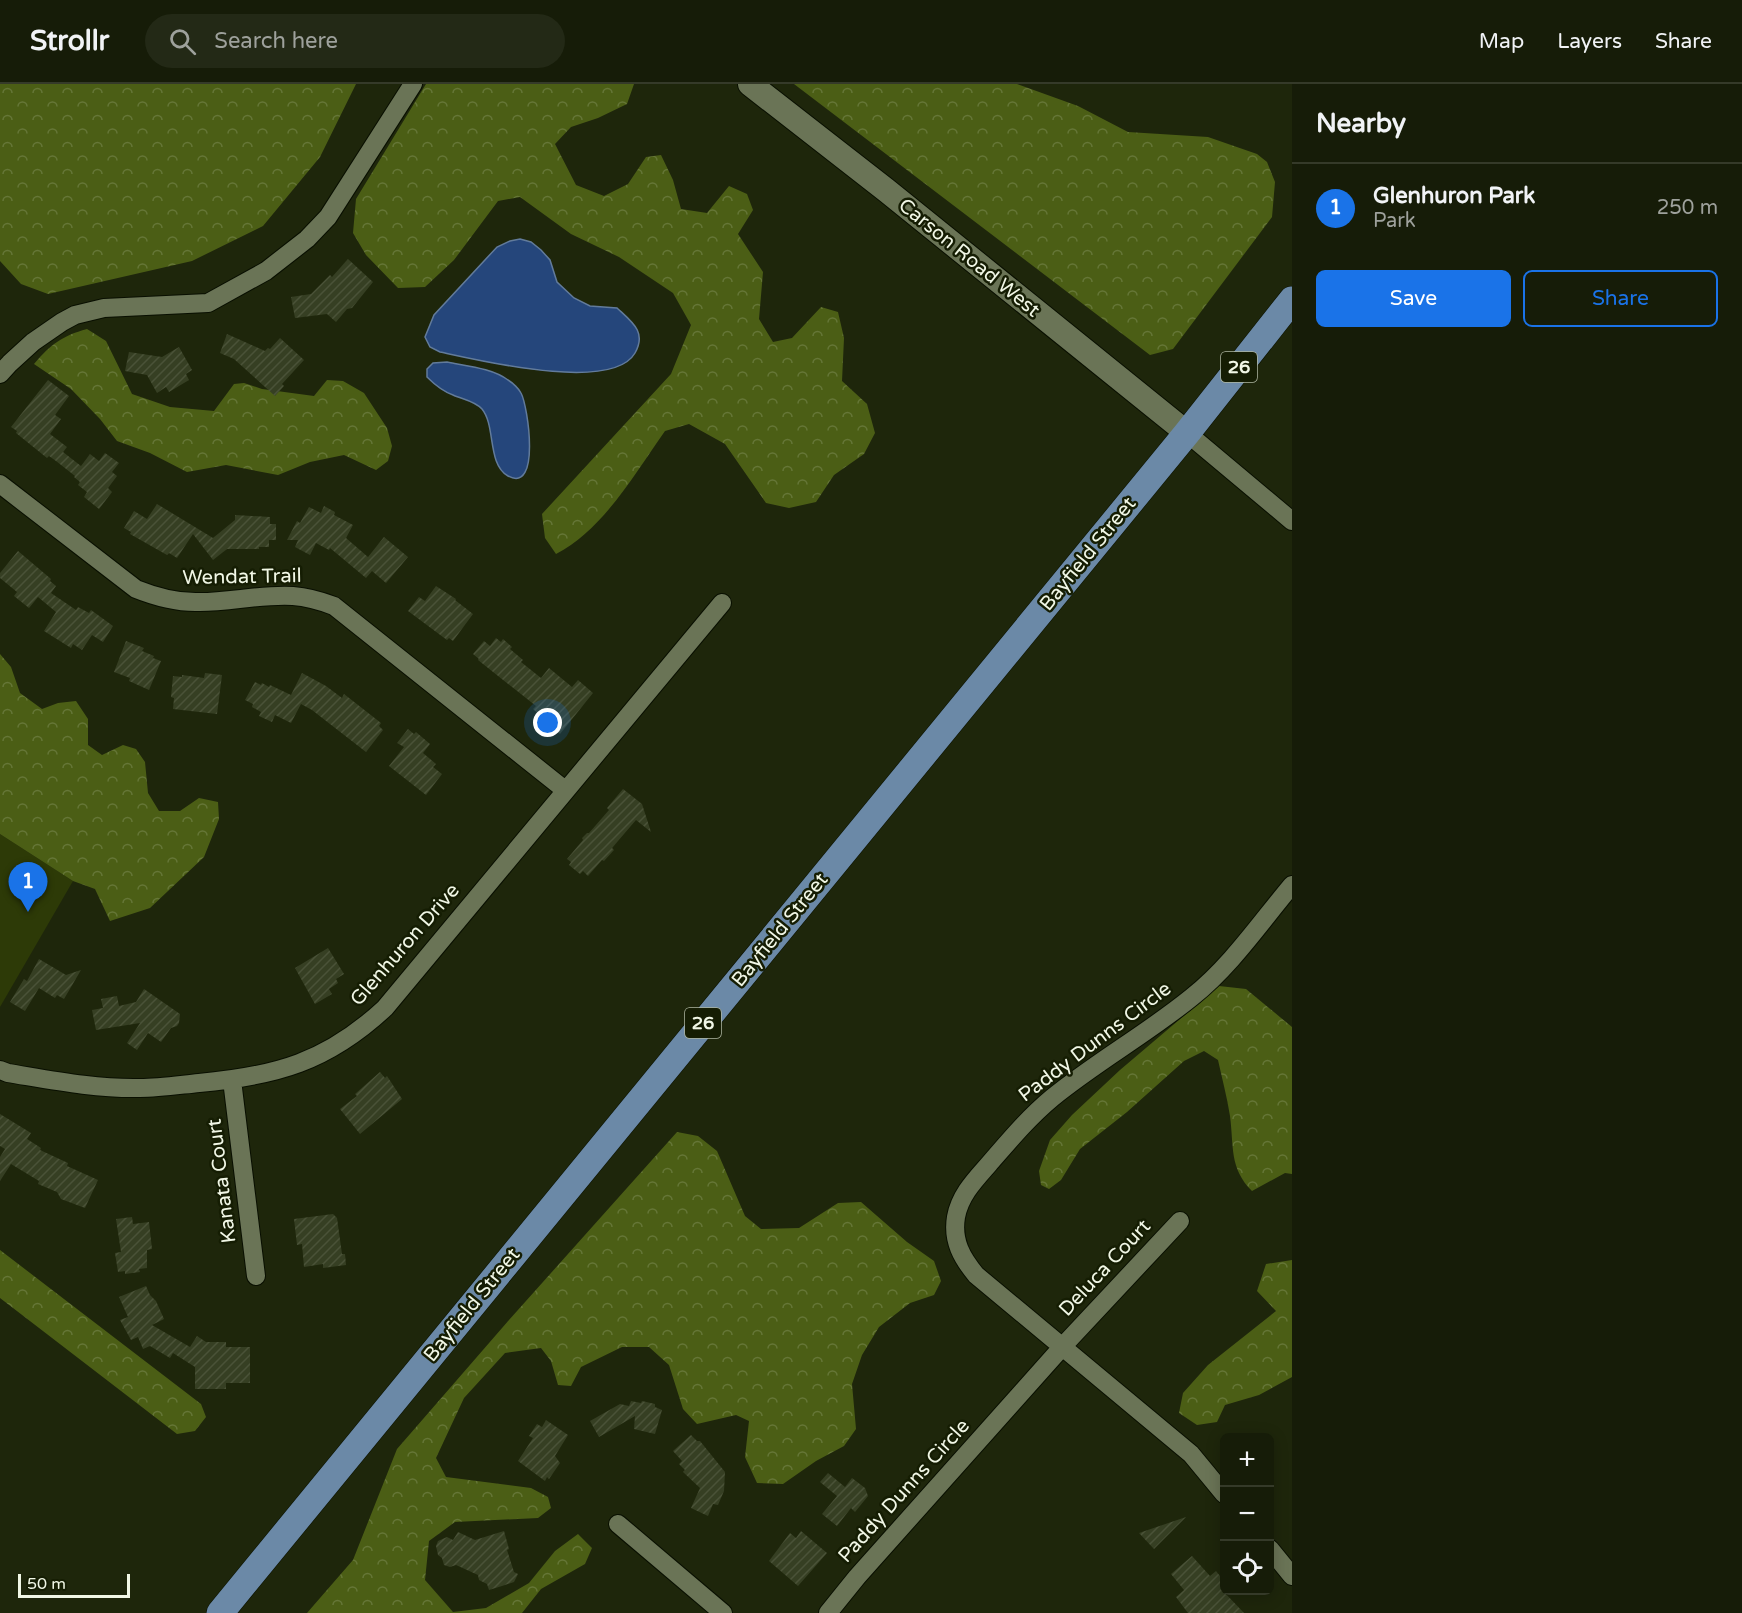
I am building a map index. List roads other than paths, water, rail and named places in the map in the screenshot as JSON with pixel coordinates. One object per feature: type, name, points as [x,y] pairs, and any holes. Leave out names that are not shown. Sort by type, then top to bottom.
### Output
[{"type":"main road","name":"Bayfield Street","points":[[220,1613],[1186,433],[1292,300]]},
{"type":"street","points":[[0,374],[33,342],[75,315],[104,308],[208,303],[266,271],[307,239],[328,216],[413,84]]},
{"type":"street","name":"Carson Road West","points":[[750,84],[886,190],[1186,433]]},
{"type":"street","points":[[1186,433],[1292,521]]},
{"type":"street","name":"Wendat Trail","points":[[0,484],[136,589],[148,594],[201,603],[280,595],[296,596],[311,598],[334,606],[565,790]]},
{"type":"street","name":"Glenhuron Drive","points":[[0,1070],[78,1084],[140,1088],[266,1075],[308,1061],[342,1043],[385,1008],[722,603]]},
{"type":"street","name":"Paddy Dunns Circle","points":[[1220,1489],[1191,1454],[976,1275],[964,1260],[956,1240],[956,1218],[963,1197],[1024,1124],[1053,1098],[1191,998],[1218,975],[1292,885]]},
{"type":"street","name":"Kanata Court","points":[[232,1080],[256,1276]]},
{"type":"street","name":"Deluca Court","points":[[1063,1346],[1180,1221]]},
{"type":"street","name":"Paddy Dunns Circle","points":[[828,1613],[857,1577],[1063,1346]]},
{"type":"street","points":[[618,1524],[723,1613]]},
{"type":"street","points":[[1274,1555],[1292,1576]]},
{"type":"water","points":[[520,239],[531,242],[541,250],[550,260],[557,282],[574,298],[590,306],[617,308],[628,318],[639,333],[639,339],[635,353],[622,365],[600,371],[543,371],[440,352],[430,347],[425,337],[434,315],[497,247]]},
{"type":"water","points":[[447,362],[479,368],[502,376],[520,391],[527,414],[529,446],[525,472],[518,478],[508,476],[497,463],[489,425],[482,409],[472,402],[445,392],[427,377],[427,369],[433,363]]},
{"type":"place","name":"Glenhuron Park","points":[[28,912]]}]
